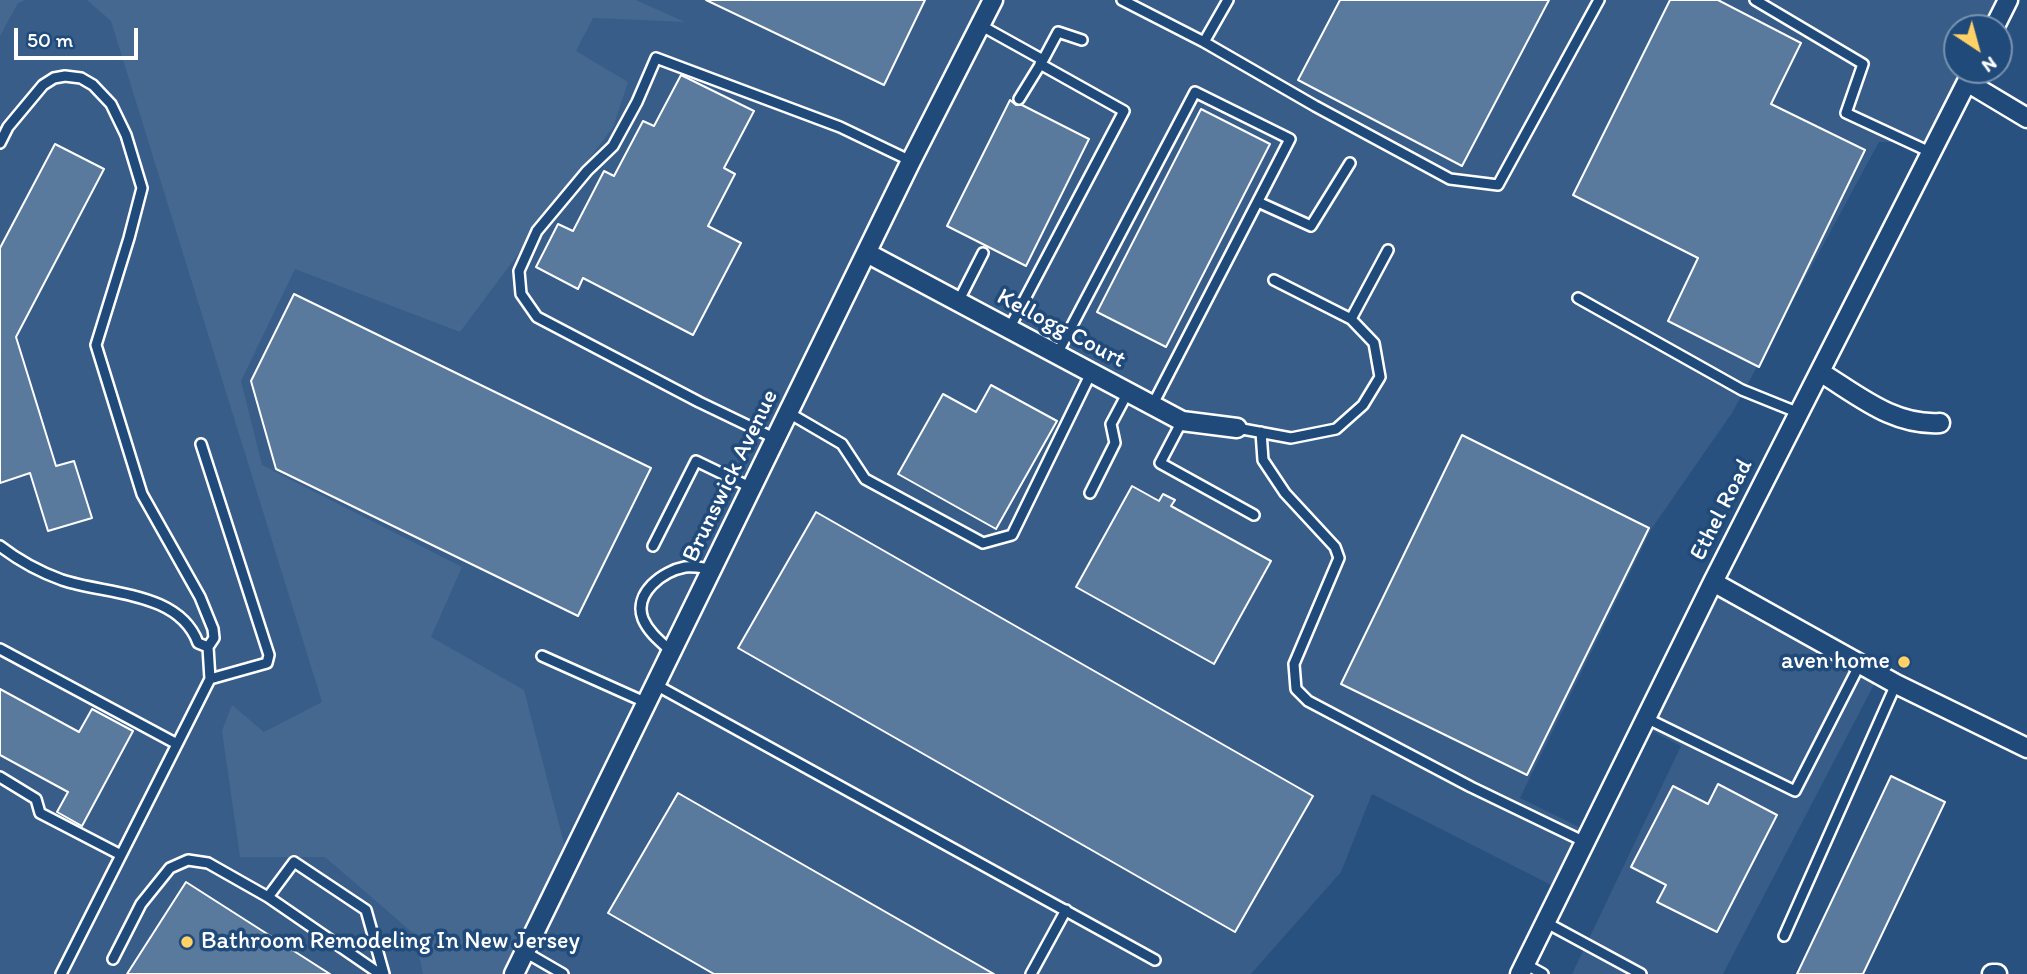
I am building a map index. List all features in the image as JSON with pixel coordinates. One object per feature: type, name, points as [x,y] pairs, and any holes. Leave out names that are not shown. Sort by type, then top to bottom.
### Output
[{"type":"street","name":"Brunswick Avenue","points":[[514,974],[911,160],[993,0]]},
{"type":"street","name":"Ethel Road","points":[[1522,969],[1713,582],[1966,84]]},
{"type":"street","points":[[1981,84],[2027,118]]},
{"type":"street","name":"Kellogg Court","points":[[867,253],[1182,421],[1237,428]]},
{"type":"street","points":[[1819,372],[1896,418],[1920,424],[1940,423]]},
{"type":"street","points":[[1713,582],[1896,684],[2027,748]]},
{"type":"lane","points":[[1122,0],[1204,42],[1450,179],[1498,185],[1600,0]]},
{"type":"lane","points":[[1204,42],[1228,0]]},
{"type":"lane","points":[[1755,0],[1863,64],[1846,113],[1930,152]]},
{"type":"lane","points":[[980,25],[1124,111],[1009,329]]},
{"type":"lane","points":[[1019,99],[1058,32],[1082,40]]},
{"type":"lane","points":[[776,439],[537,317],[522,295],[519,271],[537,231],[587,170],[613,146],[637,102],[656,58],[840,127],[911,160]]},
{"type":"lane","points":[[0,143],[8,127],[43,85],[54,78],[65,76],[81,78],[93,85],[111,104],[126,135],[142,188],[96,345],[142,494],[200,597],[214,638],[208,647],[210,679],[61,974]]},
{"type":"lane","points":[[1057,354],[1195,92],[1290,139],[1152,405]]},
{"type":"lane","points":[[1258,202],[1311,226],[1350,163]]},
{"type":"lane","points":[[1351,319],[1388,250]]},
{"type":"lane","points":[[958,302],[983,253]]},
{"type":"lane","points":[[1237,428],[1292,438],[1336,429],[1363,405],[1380,376],[1374,343],[1351,319],[1274,280]]},
{"type":"lane","points":[[1578,298],[1742,390],[1798,413]]},
{"type":"lane","points":[[789,413],[842,443],[864,479],[983,544],[1012,535],[1091,373]]},
{"type":"lane","points":[[1090,493],[1115,443],[1111,424],[1128,392]]},
{"type":"lane","points":[[1182,421],[1160,463],[1254,515]]},
{"type":"lane","points":[[1261,432],[1263,460],[1285,493],[1335,547],[1339,558],[1294,664],[1296,689],[1308,701],[1471,787],[1585,842]]},
{"type":"lane","points":[[201,444],[269,655],[267,663],[210,679]]},
{"type":"lane","points":[[653,546],[696,461],[752,488]]},
{"type":"lane","points":[[0,546],[17,558],[61,580],[167,607],[193,629],[198,643],[208,647]]},
{"type":"lane","points":[[672,652],[649,630],[642,617],[641,607],[645,593],[663,575],[676,570],[692,566],[712,569]]},
{"type":"lane","points":[[0,649],[177,744]]},
{"type":"lane","points":[[541,656],[647,703]]},
{"type":"lane","points":[[1646,718],[1795,791],[1860,664]]},
{"type":"lane","points":[[1784,936],[1896,684]]},
{"type":"lane","points":[[656,685],[1155,960]]},
{"type":"lane","points":[[0,778],[36,799],[40,813],[121,855]]},
{"type":"lane","points":[[113,959],[141,904],[170,868],[188,860],[208,863],[268,897],[382,974]]},
{"type":"lane","points":[[268,897],[294,862],[366,910],[382,974]]},
{"type":"lane","points":[[1031,974],[1066,910]]},
{"type":"lane","points":[[1545,922],[1641,974]]},
{"type":"lane","points":[[525,952],[563,974]]},
{"type":"lane","points":[[1522,969],[1543,974]]},
{"type":"shaded area","points":[[0,0],[2008,0],[2001,14],[1943,14],[1943,84],[1966,84],[1936,142],[1879,142],[1732,413],[1652,528],[1520,798],[1581,828],[1553,886],[1372,794],[1341,872],[1251,974],[0,974]]},
{"type":"shaded area","points":[[0,0],[26,0],[18,3],[0,36]]},
{"type":"shaded area","points":[[87,0],[636,0],[685,22],[593,18],[576,51],[628,82],[613,127],[460,332],[295,269],[241,381],[262,465],[462,567],[431,637],[524,690],[566,851],[513,974],[423,974],[414,934],[325,857],[240,857],[222,731],[232,705],[264,732],[322,702],[111,21]]},
{"type":"shaded area","points":[[1713,582],[1879,675],[1723,974],[1572,974],[1681,746],[1633,721]]},
{"type":"building","points":[[706,0],[925,0],[884,85]]},
{"type":"building","points":[[1340,0],[1549,0],[1462,166],[1298,80]]},
{"type":"building","points":[[1670,0],[1718,0],[1801,43],[1771,104],[1865,150],[1759,367],[1668,321],[1698,258],[1573,195]]},
{"type":"building","points":[[681,75],[754,111],[724,168],[735,174],[708,226],[741,243],[693,335],[583,278],[578,289],[536,267],[558,224],[573,231],[604,171],[614,176],[643,121],[654,126]]},
{"type":"building","points":[[1010,100],[1089,139],[1026,266],[947,226]]},
{"type":"building","points":[[1201,109],[1270,144],[1166,347],[1097,312]]},
{"type":"building","points":[[55,144],[104,169],[16,337],[56,466],[74,461],[92,518],[48,531],[30,473],[0,483],[0,248]]},
{"type":"building","points":[[294,294],[651,468],[578,616],[276,469],[251,381]]},
{"type":"building","points":[[991,385],[1057,421],[996,529],[898,474],[943,394],[976,412]]},
{"type":"building","points":[[1462,435],[1649,528],[1527,775],[1341,684]]},
{"type":"building","points":[[1132,486],[1159,501],[1163,494],[1175,500],[1171,506],[1271,561],[1214,664],[1076,587]]},
{"type":"building","points":[[816,512],[1313,796],[1235,932],[738,648]]},
{"type":"building","points":[[0,689],[79,732],[92,709],[133,731],[82,826],[57,812],[68,792],[0,755]]},
{"type":"building","points":[[1891,776],[1945,802],[1863,974],[1797,974]]},
{"type":"building","points":[[1718,784],[1777,815],[1717,932],[1657,902],[1666,885],[1631,867],[1673,786],[1708,804]]},
{"type":"building","points":[[678,793],[994,974],[714,974],[608,913]]},
{"type":"building","points":[[186,882],[330,974],[127,974]]},
{"type":"place","name":"aven home","points":[[1904,662]]},
{"type":"place","name":"Bathroom Remodeling In New Jersey","points":[[187,942]]}]
